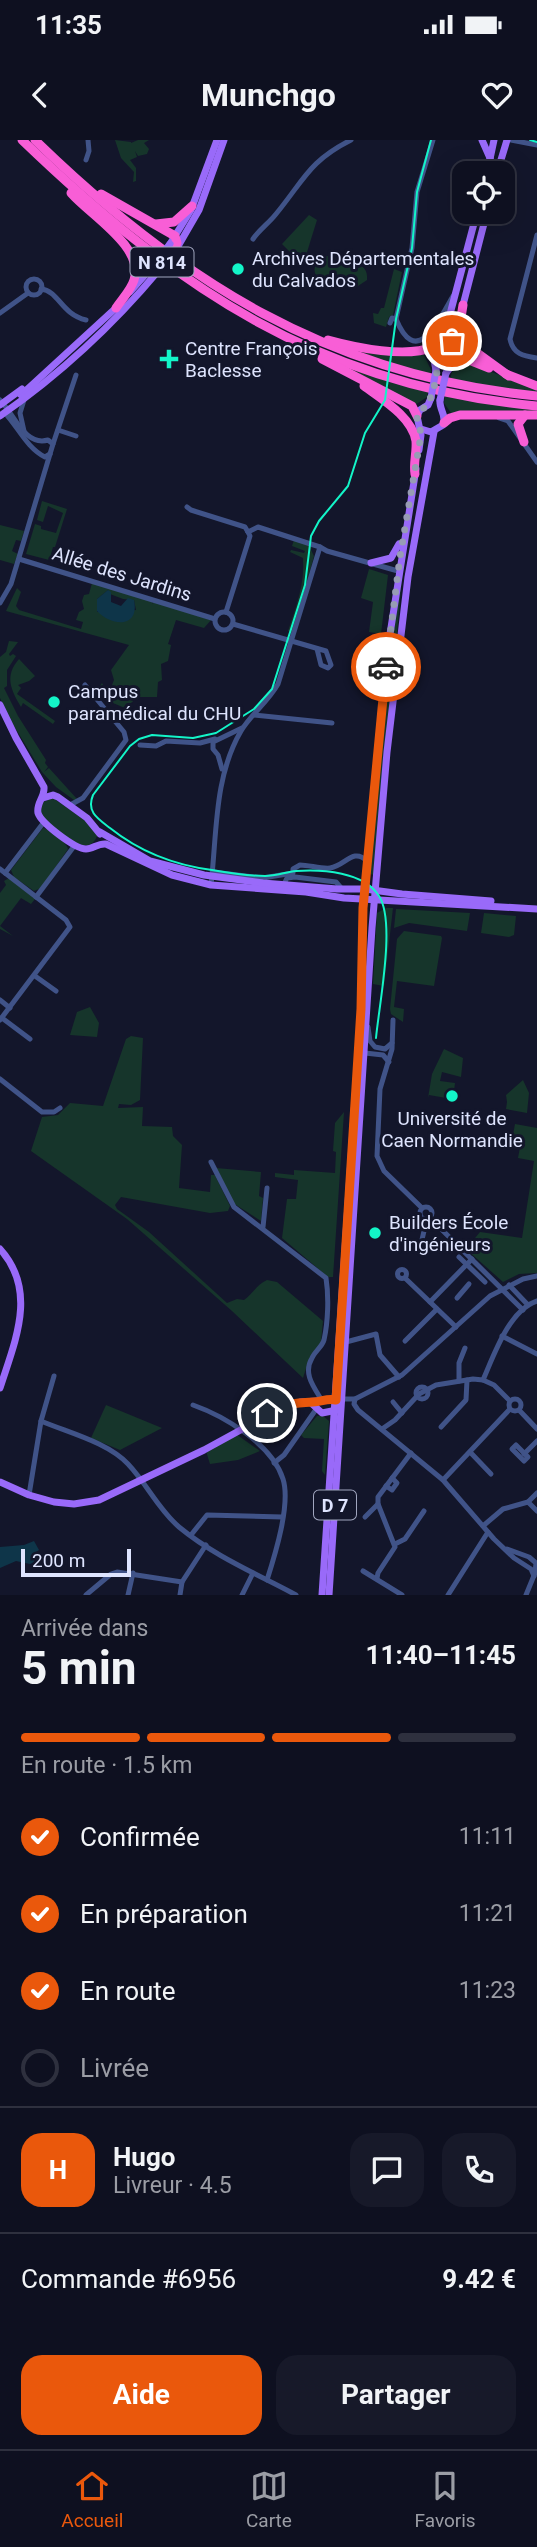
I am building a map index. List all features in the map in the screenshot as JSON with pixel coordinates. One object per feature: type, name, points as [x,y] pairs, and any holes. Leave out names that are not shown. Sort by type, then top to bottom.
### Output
[{"type":"highway","name":"N 814","points":[[16,140],[79,203],[117,236],[133,256],[136,269],[134,282],[116,308]]},
{"type":"highway","name":"N 814","points":[[22,140],[114,224]]},
{"type":"highway","name":"N 814","points":[[36,140],[76,178],[190,270],[250,308],[293,330],[356,356],[429,379],[537,396]]},
{"type":"highway","name":"N 814","points":[[76,178],[151,222],[174,246]]},
{"type":"highway","name":"N 814","points":[[65,187],[195,286],[244,316],[304,346],[360,368],[427,388],[475,398],[537,405]]},
{"type":"highway","name":"N 814","points":[[151,222],[174,222],[192,206]]},
{"type":"highway","points":[[463,306],[459,330],[463,340],[471,350],[509,376]]},
{"type":"highway","points":[[293,330],[368,348],[416,352],[433,347]]},
{"type":"highway","points":[[304,346],[309,352],[412,406],[417,416]]},
{"type":"highway","points":[[459,356],[537,386]]},
{"type":"highway","points":[[349,374],[387,403],[411,428],[416,446],[415,474]]},
{"type":"highway","points":[[444,423],[460,415],[537,415]]},
{"type":"highway","points":[[524,442],[518,424],[525,415]]},
{"type":"main road","points":[[3,407],[116,308],[156,268],[160,256],[174,246],[206,175],[217,140]]},
{"type":"main road","points":[[3,407],[24,398],[129,306],[203,202],[225,140]]},
{"type":"main road","points":[[482,140],[490,158]]},
{"type":"main road","points":[[489,161],[494,140]]},
{"type":"main road","points":[[502,161],[511,140]]},
{"type":"main road","points":[[474,224],[445,333],[449,341],[459,356],[446,373],[439,407],[444,415],[444,423],[441,429],[428,431],[418,424],[417,416],[420,410],[428,405],[430,398],[436,370],[433,347],[449,341],[456,331],[484,224]]},
{"type":"main road","name":"D 7","points":[[329,1595],[367,861],[377,746],[398,571],[415,474],[428,431]]},
{"type":"main road","name":"D 7","points":[[322,1595],[339,1407],[348,1342],[375,900],[387,752],[401,621],[428,431]]},
{"type":"main road","points":[[367,562],[387,561],[394,555],[407,516]]},
{"type":"main road","points":[[401,621],[404,583],[398,571],[410,558]]},
{"type":"main road","points":[[0,705],[44,787],[38,809],[44,822],[75,845],[86,849],[96,845],[109,845],[168,873],[278,889],[375,900],[537,907]]},
{"type":"main road","points":[[27,758],[58,797]]},
{"type":"main road","points":[[43,798],[53,795],[58,797],[120,845],[166,866],[212,879],[263,883],[290,878],[321,888],[365,889],[537,907]]},
{"type":"main road","points":[[96,845],[99,830]]},
{"type":"main road","points":[[359,1038],[365,1053]]},
{"type":"main road","points":[[0,1249],[15,1272],[22,1306],[18,1331],[0,1388]]},
{"type":"main road","points":[[319,1406],[339,1407]]},
{"type":"main road","points":[[0,1482],[29,1495],[54,1502],[89,1502],[114,1495],[240,1430],[276,1408],[339,1407]]},
{"type":"street","points":[[86,160],[88,140]]},
{"type":"street","points":[[253,239],[315,164],[330,151],[351,140]]},
{"type":"street","points":[[433,140],[417,192],[412,248],[396,319],[405,336],[415,341],[424,340],[431,334],[456,290]]},
{"type":"street","points":[[511,140],[537,145]]},
{"type":"street","points":[[537,235],[510,334],[510,341],[522,355],[537,358]]},
{"type":"street","points":[[528,269],[537,272]]},
{"type":"street","points":[[0,313],[28,293],[37,295],[41,289],[40,282],[32,280],[26,285],[28,293]]},
{"type":"street","points":[[41,289],[52,293],[70,314],[86,320]]},
{"type":"street","points":[[390,324],[392,318],[396,319]]},
{"type":"street","points":[[0,603],[10,589],[76,375]]},
{"type":"street","points":[[24,398],[20,412],[24,431]]},
{"type":"street","points":[[3,407],[32,438],[53,444]]},
{"type":"street","points":[[3,407],[21,436],[45,457],[50,458]]},
{"type":"street","points":[[493,415],[508,421],[537,463]]},
{"type":"street","points":[[57,431],[76,436]]},
{"type":"street","points":[[38,451],[44,441],[57,431]]},
{"type":"street","points":[[187,507],[244,527],[250,536],[226,612]]},
{"type":"street","points":[[248,532],[258,527],[327,551],[398,571]]},
{"type":"street","points":[[320,547],[279,682],[270,698],[242,728],[222,772],[212,879],[290,878],[336,882],[342,889]]},
{"type":"street","name":"Allée des Jardins","points":[[19,559],[215,619]]},
{"type":"street","points":[[221,612],[226,612],[231,615],[233,624],[222,629],[215,619],[221,612]]},
{"type":"street","points":[[233,624],[317,649]]},
{"type":"street","points":[[70,805],[81,800],[126,740],[124,732],[85,685]]},
{"type":"street","points":[[254,715],[332,723]]},
{"type":"street","points":[[140,745],[156,746],[166,741],[200,743],[224,737],[242,728]]},
{"type":"street","points":[[224,737],[230,741],[230,751]]},
{"type":"street","points":[[212,749],[215,739]]},
{"type":"street","points":[[200,743],[218,755],[222,772]]},
{"type":"street","points":[[218,755],[230,751]]},
{"type":"street","points":[[81,800],[82,814]]},
{"type":"street","points":[[30,1039],[1,1019],[70,927],[66,920],[3,871],[44,822]]},
{"type":"street","points":[[36,897],[75,845]]},
{"type":"street","points":[[290,878],[293,869],[300,865],[332,868],[353,855],[361,856],[367,861]]},
{"type":"street","points":[[35,976],[56,991]]},
{"type":"street","points":[[0,1000],[10,1007]]},
{"type":"street","points":[[393,1020],[389,1062],[380,1093],[377,1156],[380,1166],[421,1209],[430,1209],[421,1244]]},
{"type":"street","points":[[367,1023],[370,1041],[375,1047],[387,1049],[392,1043]]},
{"type":"street","points":[[365,1053],[383,1055],[389,1062]]},
{"type":"street","points":[[0,1079],[42,1112],[54,1112],[60,1108]]},
{"type":"street","points":[[211,1162],[230,1201],[326,1278],[328,1288],[323,1343],[308,1368],[319,1406],[284,1455],[274,1463]]},
{"type":"street","points":[[263,1227],[267,1188]]},
{"type":"street","points":[[421,1209],[419,1216],[426,1223],[472,1259],[523,1310]]},
{"type":"street","points":[[459,1257],[485,1282]]},
{"type":"street","points":[[430,1302],[472,1259]]},
{"type":"street","points":[[339,1407],[399,1377],[414,1366],[484,1300],[509,1285],[537,1276]]},
{"type":"street","points":[[405,1278],[456,1327]]},
{"type":"street","points":[[452,1280],[463,1291]]},
{"type":"street","points":[[457,1298],[469,1284]]},
{"type":"street","points":[[509,1285],[528,1305]]},
{"type":"street","points":[[483,1380],[502,1336],[528,1305],[537,1301]]},
{"type":"street","points":[[405,1341],[438,1309]]},
{"type":"street","points":[[348,1342],[376,1334],[380,1355],[399,1377]]},
{"type":"street","points":[[502,1336],[537,1354]]},
{"type":"street","points":[[459,1381],[459,1363],[465,1348]]},
{"type":"street","points":[[29,1495],[41,1422],[54,1376]]},
{"type":"street","points":[[441,1427],[466,1400],[467,1380]]},
{"type":"street","points":[[382,1429],[417,1397],[422,1400],[426,1398],[429,1393],[427,1389],[436,1385],[483,1380],[494,1385],[510,1401]]},
{"type":"street","points":[[339,1407],[358,1399]]},
{"type":"street","points":[[358,1399],[361,1411],[443,1480],[514,1558],[534,1570],[528,1594]]},
{"type":"street","points":[[510,1401],[510,1409]]},
{"type":"street","points":[[510,1401],[519,1401],[519,1410]]},
{"type":"street","points":[[393,1402],[402,1413]]},
{"type":"street","points":[[192,1405],[216,1413],[261,1447],[274,1463],[284,1483],[282,1517],[267,1580]]},
{"type":"street","points":[[510,1409],[519,1410],[537,1429]]},
{"type":"street","points":[[443,1480],[510,1409]]},
{"type":"street","points":[[41,1422],[117,1454],[130,1466],[166,1513],[191,1535],[253,1573],[294,1594]]},
{"type":"street","points":[[524,1454],[537,1441]]},
{"type":"street","points":[[470,1452],[491,1474]]},
{"type":"street","points":[[377,1578],[395,1544],[378,1504],[378,1497],[411,1453]]},
{"type":"street","points":[[483,1526],[506,1507],[528,1502],[537,1493]]},
{"type":"street","points":[[528,1502],[537,1511]]},
{"type":"street","points":[[365,1517],[378,1504]]},
{"type":"street","points":[[395,1544],[405,1539],[424,1511]]},
{"type":"street","points":[[191,1535],[207,1515],[282,1517]]},
{"type":"street","points":[[448,1595],[488,1532]]},
{"type":"street","points":[[180,1595],[181,1582],[206,1545]]},
{"type":"street","points":[[86,1595],[117,1572],[181,1582]]},
{"type":"street","points":[[363,1572],[402,1595]]},
{"type":"street","points":[[128,1595],[133,1573]]},
{"type":"street","points":[[242,1595],[253,1573]]},
{"type":"green space","points":[[115,140],[131,143],[149,140],[144,143],[149,149],[147,154],[138,156],[135,151],[137,157],[130,160],[136,168],[136,181],[133,182],[134,172],[121,158]]},
{"type":"green space","points":[[309,215],[317,220],[303,265],[282,244]]},
{"type":"green space","points":[[328,256],[360,264],[367,273],[367,280],[355,288],[322,281],[317,277],[315,266],[320,259]]},
{"type":"green space","points":[[394,269],[402,272],[393,315],[389,317],[386,327],[374,323],[373,313],[378,314],[381,308],[384,308]]},
{"type":"green space","points":[[355,349],[424,355],[431,370],[430,375],[383,362]]},
{"type":"green space","points":[[465,362],[537,389],[537,393],[450,380],[452,372]]},
{"type":"green space","points":[[346,366],[389,382],[428,392],[427,397],[415,405]]},
{"type":"green space","points":[[445,396],[537,409],[537,414],[451,413],[444,403]]},
{"type":"green space","points":[[42,501],[67,509],[51,554],[55,555],[53,561],[26,554],[35,524],[41,526],[41,529],[56,533],[63,513],[48,506],[43,522],[37,520]]},
{"type":"green space","points":[[0,525],[24,531],[21,541],[16,540],[12,551],[18,554],[14,564],[0,560]]},
{"type":"green space","points":[[294,540],[312,545],[314,556],[293,633],[288,631],[301,586],[303,558],[290,552],[305,551],[292,546]]},
{"type":"green space","points":[[369,569],[388,575],[381,634],[369,632],[373,602],[361,598]]},
{"type":"green space","points":[[402,578],[375,875],[369,874],[388,658]]},
{"type":"green space","points":[[92,583],[153,601],[152,604],[154,602],[211,620],[204,628],[176,620],[168,644],[171,645],[168,661],[161,664],[162,680],[158,682],[157,697],[138,697],[125,708],[113,703],[111,705],[102,692],[97,690],[102,683],[106,690],[110,690],[114,680],[111,670],[129,645],[6,611],[17,588],[21,592],[16,606],[19,610],[81,629],[83,622],[76,620],[79,612],[84,609],[84,595],[89,594]],"holes":[[[108,590],[110,594],[134,600],[136,610],[97,612],[97,599]]]},
{"type":"green space","points":[[9,641],[18,642],[9,654],[16,656],[7,670],[7,686],[4,688],[46,760],[48,767],[44,772],[49,768],[77,799],[74,800],[56,787],[42,772],[0,698],[0,657],[6,652]]},
{"type":"green space","points":[[19,659],[35,676],[18,685],[21,688],[17,694],[55,721],[53,724],[23,703],[21,707],[17,701],[10,677]]},
{"type":"green space","points":[[53,798],[94,827],[98,833],[94,842],[87,845],[69,840],[45,819],[40,813],[41,803]]},
{"type":"green space","points":[[43,828],[58,837],[68,849],[41,888],[34,891],[14,877],[11,870]]},
{"type":"green space","points":[[9,878],[35,899],[31,904],[21,898],[0,926],[0,893],[6,885],[4,881]]},
{"type":"green space","points":[[393,908],[384,986],[373,984],[377,913]]},
{"type":"green space","points":[[396,909],[470,913],[467,931],[409,923],[394,928]]},
{"type":"green space","points":[[484,913],[516,916],[514,935],[509,937],[481,933]]},
{"type":"green space","points":[[404,931],[442,938],[434,986],[397,981],[394,1007],[404,1009],[403,1022],[391,1014],[390,1009],[397,939]]},
{"type":"green space","points":[[90,1007],[99,1023],[97,1037],[70,1035],[77,1012]]},
{"type":"green space","points":[[131,1036],[143,1038],[140,1100],[131,1105],[119,1104],[118,1108],[143,1107],[142,1126],[172,1127],[173,1136],[182,1145],[179,1188],[210,1192],[211,1175],[215,1175],[230,1206],[228,1211],[210,1213],[121,1197],[115,1205],[117,1209],[149,1232],[227,1303],[237,1299],[244,1300],[267,1280],[277,1282],[323,1321],[321,1342],[308,1362],[303,1378],[232,1311],[127,1219],[31,1151],[42,1117],[58,1115],[70,1103],[103,1106],[126,1039]]},
{"type":"green space","points":[[444,1049],[463,1058],[461,1077],[442,1072],[440,1081],[455,1083],[454,1091],[451,1091],[452,1099],[429,1095],[428,1098],[432,1074]]},
{"type":"green space","points":[[523,1080],[529,1093],[527,1113],[506,1109],[506,1095]]},
{"type":"green space","points":[[344,1112],[333,1277],[328,1277],[282,1238],[287,1199],[296,1199],[298,1180],[275,1177],[275,1173],[294,1175],[294,1170],[335,1173],[335,1123]]},
{"type":"green space","points":[[515,1124],[537,1128],[537,1273],[519,1274],[503,1282],[466,1249],[480,1232],[522,1238],[534,1161],[518,1158],[521,1142],[512,1140]]},
{"type":"green space","points":[[216,1168],[261,1172],[261,1221],[233,1203]]},
{"type":"green space","points":[[106,1405],[162,1428],[120,1450],[91,1438]]},
{"type":"green space","points":[[317,1416],[323,1416],[329,1421],[325,1475],[322,1471],[324,1439],[304,1438],[301,1435]]},
{"type":"green space","points":[[236,1434],[260,1451],[238,1460],[210,1464],[206,1451]]},
{"type":"water","points":[[108,590],[111,592],[111,602],[121,606],[128,598],[134,600],[135,609],[129,620],[117,622],[97,611],[97,599]]},
{"type":"water","points":[[34,1541],[39,1550],[36,1552],[35,1562],[30,1564],[16,1561],[0,1568],[0,1547],[24,1545]]},
{"type":"tram line","points":[[376,1038],[385,964],[386,925],[384,908],[372,888],[353,877],[330,872],[296,871],[269,876],[252,875],[198,868],[171,861],[145,851],[106,825],[92,811],[91,801],[130,746],[139,739],[152,735],[193,738],[216,733],[254,709],[272,689],[305,585],[311,536],[319,521],[348,486],[365,433],[385,400],[396,319],[412,248],[417,192],[431,140]]},
{"type":"tram line","points":[[530,140],[537,142]]},
{"type":"way so far","points":[[386,667],[400,557],[421,435],[417,416],[420,410],[428,405],[430,398],[437,367],[432,354],[433,347],[443,338],[452,341]]},
{"type":"place","name":"Archives Départementales du Calvados","points":[[238,269]]},
{"type":"place","name":"Centre François Baclesse","points":[[169,359]]},
{"type":"place","name":"Campus paramédical du CHU","points":[[54,702]]},
{"type":"place","name":"Université de Caen Normandie","points":[[452,1096]]},
{"type":"place","name":"Builders École d'ingénieurs","points":[[375,1233]]},
{"type":"route","points":[[267,1413],[301,1402],[316,1402],[326,1398],[336,1400],[361,1009],[363,908],[386,667]]}]
